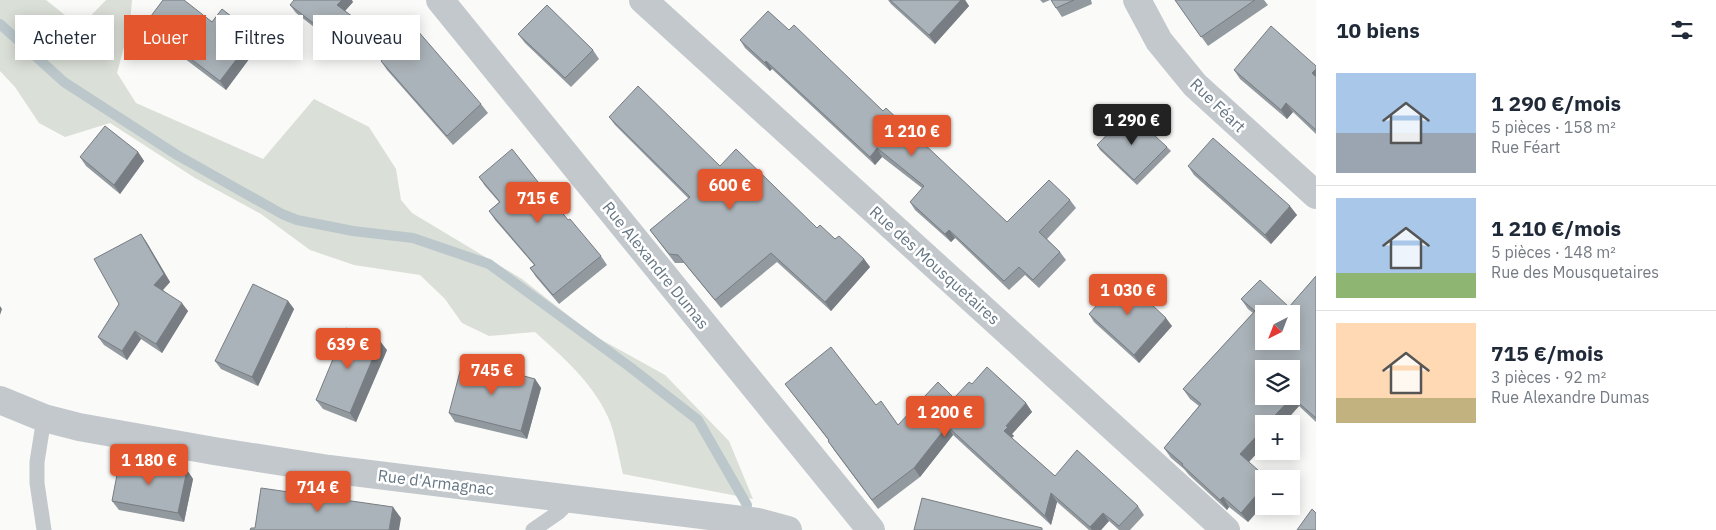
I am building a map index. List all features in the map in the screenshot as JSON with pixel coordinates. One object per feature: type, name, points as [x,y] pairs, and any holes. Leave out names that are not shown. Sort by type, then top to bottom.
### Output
[{"type":"street","name":"Rue Alexandre Dumas","points":[[440,0],[871,530]]},
{"type":"street","name":"Rue des Mousquetaires","points":[[643,0],[1226,530]]},
{"type":"street","name":"Rue Féart","points":[[1137,0],[1159,41],[1195,85],[1316,195]]},
{"type":"street","name":"Rue d'Armagnac","points":[[0,400],[44,418],[130,437],[329,469],[758,522],[788,530]]},
{"type":"lane","points":[[44,418],[37,462],[37,483],[44,530]]},
{"type":"lane","points":[[533,530],[559,512],[572,499]]},
{"type":"shaded area","points":[[0,0],[46,0],[65,15],[15,15],[15,60],[114,60],[114,15],[92,15],[106,0],[132,0],[131,15],[124,15],[124,47],[117,73],[136,103],[263,159],[314,99],[369,127],[396,169],[401,200],[412,213],[522,279],[593,335],[665,375],[729,441],[753,499],[623,474],[613,430],[594,392],[576,371],[535,332],[489,336],[462,323],[445,299],[420,275],[354,265],[310,250],[261,214],[195,178],[110,123],[65,137],[39,123],[15,87],[0,71]]},
{"type":"building","points":[[163,0],[184,0],[203,15],[152,15]]},
{"type":"building","points":[[294,0],[342,0],[337,5],[350,15],[313,15],[313,23],[290,5]]},
{"type":"building","points":[[890,0],[961,0],[929,35]]},
{"type":"building","points":[[1051,0],[1074,0],[1056,8]]},
{"type":"building","points":[[1175,0],[1255,0],[1201,37]]},
{"type":"building","points":[[547,5],[593,50],[565,78],[518,34]]},
{"type":"building","points":[[222,9],[230,15],[217,15]]},
{"type":"building","points":[[768,11],[789,30],[794,25],[883,111],[886,108],[1007,222],[1049,180],[1070,200],[1039,232],[1060,252],[1033,280],[1019,267],[1004,281],[949,230],[945,234],[910,202],[924,186],[877,148],[870,157],[766,61],[765,63],[740,40]]},
{"type":"building","points":[[206,17],[212,22],[216,17],[216,60],[236,60],[220,81],[192,60],[206,60]]},
{"type":"building","points":[[1271,26],[1316,66],[1312,73],[1316,77],[1316,130],[1286,103],[1281,110],[1234,70]]},
{"type":"building","points":[[420,33],[481,104],[447,136],[381,61],[420,60]]},
{"type":"building","points":[[638,86],[720,166],[736,149],[817,228],[820,225],[835,239],[839,236],[864,259],[825,302],[771,253],[715,300],[678,255],[669,254],[650,230],[690,197],[609,117]]},
{"type":"building","points":[[1129,112],[1167,147],[1134,180],[1097,145]]},
{"type":"building","points":[[105,126],[138,152],[114,185],[80,157]]},
{"type":"building","points":[[1213,138],[1290,206],[1265,235],[1188,166]]},
{"type":"building","points":[[512,149],[568,220],[570,219],[601,256],[553,295],[530,268],[535,265],[489,211],[500,202],[479,177]]},
{"type":"building","points":[[141,234],[164,274],[154,285],[182,303],[156,344],[135,331],[122,351],[98,337],[119,304],[94,259]]},
{"type":"building","points":[[1316,276],[1316,418],[1300,404],[1300,360],[1255,360],[1255,405],[1285,405],[1275,415],[1255,415],[1255,438],[1240,454],[1258,470],[1255,470],[1255,497],[1241,513],[1223,497],[1220,500],[1164,448],[1201,404],[1183,389],[1255,311],[1255,350],[1300,350],[1300,305],[1291,305]]},
{"type":"building","points":[[1122,277],[1166,318],[1134,355],[1089,314]]},
{"type":"building","points":[[1260,280],[1287,305],[1255,305],[1255,311],[1241,299]]},
{"type":"building","points":[[253,284],[288,301],[252,377],[215,361]]},
{"type":"building","points":[[346,328],[380,341],[350,413],[316,400]]},
{"type":"building","points":[[831,347],[876,405],[881,401],[898,425],[938,382],[954,398],[969,382],[972,384],[987,367],[1026,403],[1006,426],[1008,427],[1004,431],[1055,476],[1077,450],[1138,506],[1119,526],[1103,513],[1090,527],[1051,493],[1045,516],[947,426],[914,468],[872,500],[829,440],[785,384]]},
{"type":"building","points":[[462,364],[482,368],[483,365],[535,379],[521,431],[449,413]]},
{"type":"building","points":[[120,459],[187,470],[178,513],[112,501]]},
{"type":"building","points":[[261,488],[393,507],[389,530],[250,530],[255,528]]},
{"type":"building","points":[[922,498],[1042,528],[1042,530],[914,530]]},
{"type":"building","points":[[1312,509],[1316,513],[1316,530],[1297,530]]},
{"type":"waterway","points":[[0,24],[64,82],[177,155],[282,214],[297,220],[353,231],[413,238],[489,264],[630,367],[698,420],[747,505]]}]
